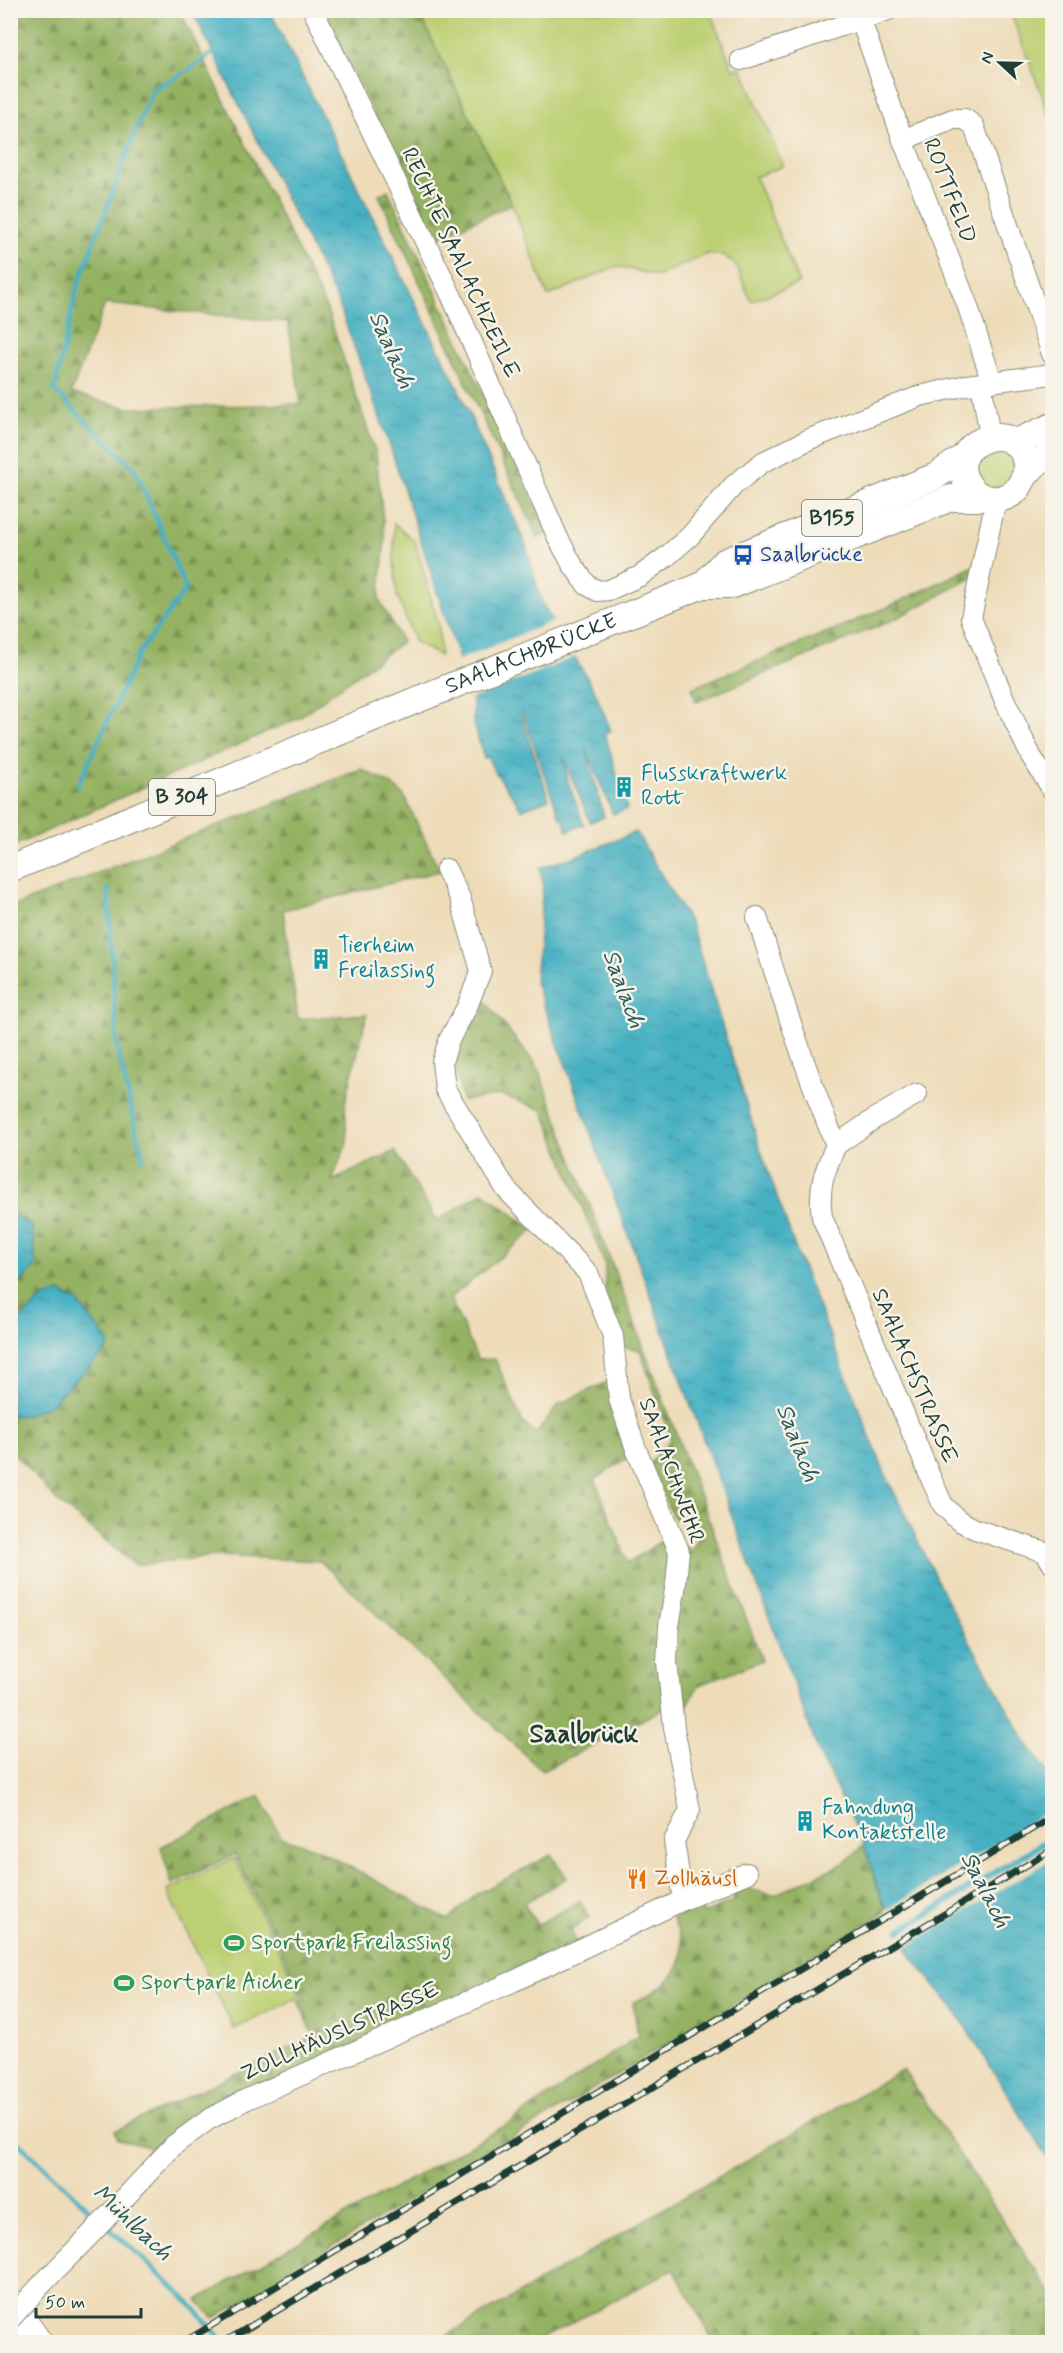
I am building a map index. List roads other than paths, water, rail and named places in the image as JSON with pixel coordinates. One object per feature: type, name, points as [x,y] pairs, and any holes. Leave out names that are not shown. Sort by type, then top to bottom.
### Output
[{"type":"main road","points":[[1053,426],[1002,440],[975,443],[965,456],[964,477],[976,493],[990,499],[1003,498],[1017,490],[1026,474],[1053,452]]},
{"type":"main road","points":[[1002,440],[1024,457],[1026,474]]},
{"type":"main road","name":"B155","points":[[703,585],[724,562],[936,476],[965,456]]},
{"type":"main road","name":"B155","points":[[703,585],[733,585],[951,498],[990,499]]},
{"type":"main road","name":"SAALACHBRÜCKE","points":[[10,869],[414,701],[703,585]]},
{"type":"main road","points":[[10,2301],[39,2343]]},
{"type":"street","name":"RECHTE SAALACHZEILE","points":[[313,10],[452,297],[558,538],[587,585],[598,591],[609,590],[640,576],[690,536],[734,485],[763,462],[810,439],[920,396],[986,382],[1053,374]]},
{"type":"street","points":[[741,60],[888,10]]},
{"type":"street","name":"ROTTFELD","points":[[860,18],[903,140],[967,304],[1002,440]]},
{"type":"street","points":[[903,140],[953,119],[965,119],[974,126],[1053,354]]},
{"type":"street","points":[[990,499],[971,618],[1026,747],[1043,777],[1053,789]]},
{"type":"street","name":"SAALACHWEHR","points":[[446,869],[460,898],[481,970],[467,1007],[449,1040],[442,1062],[445,1089],[506,1189],[588,1273],[613,1336],[619,1399],[636,1449],[679,1551],[669,1626],[667,1662],[674,1728],[690,1810],[674,1841],[683,1900]]},
{"type":"street","points":[[757,917],[798,1045],[837,1145],[877,1117],[917,1094]]},
{"type":"street","name":"SAALACHSTRASSE","points":[[837,1145],[829,1160],[819,1194],[822,1217],[899,1405],[943,1505],[958,1520],[975,1529],[1045,1552],[1053,1563]]},
{"type":"street","name":"ZOLLHÄUSLSTRASSE","points":[[10,2319],[174,2145],[208,2120],[245,2100],[531,1973],[683,1900],[747,1873]]},
{"type":"water","name":"Saalach","points":[[192,11],[270,11],[459,390],[525,543],[542,603],[595,691],[611,731],[605,734],[627,809],[613,814],[586,749],[604,817],[590,822],[563,757],[569,784],[584,825],[567,831],[563,817],[560,818],[522,712],[520,713],[549,799],[521,810],[494,771],[488,757],[484,758],[473,723],[473,703],[389,443],[338,302]]},
{"type":"water","name":"Saalach","points":[[636,832],[691,925],[760,1148],[797,1253],[884,1471],[944,1595],[1029,1747],[1052,1777],[1052,2165],[955,2010],[911,1956],[881,1897],[864,1845],[819,1753],[535,982],[543,884],[540,868]]},
{"type":"water","points":[[11,1211],[32,1228],[36,1264],[11,1292]]},
{"type":"water","points":[[60,1292],[77,1301],[108,1340],[108,1349],[48,1406],[26,1415],[11,1416],[11,1327],[44,1298]]},
{"type":"waterway","points":[[189,70],[218,49]]},
{"type":"waterway","points":[[78,785],[139,653],[186,589],[135,469],[54,390],[77,288],[133,137],[153,89],[184,73]]},
{"type":"waterway","points":[[108,888],[117,1047],[143,1159]]},
{"type":"waterway","name":"Mühlbach","points":[[10,2135],[98,2218]]},
{"type":"waterway","name":"Mühlbach","points":[[107,2226],[184,2297],[224,2342]]},
{"type":"railway","points":[[184,2342],[1052,1817]]},
{"type":"railway","points":[[224,2342],[1052,1850]]},
{"type":"place","name":"Saalbrücke","points":[[743,555]]},
{"type":"place","name":"Flusskraftwerk Rott","points":[[624,787]]},
{"type":"place","name":"Tierheim Freilassing","points":[[321,959]]},
{"type":"place","name":"Fahndung Kontaktstelle","points":[[805,1821]]},
{"type":"place","name":"Zollhäusl","points":[[637,1879]]},
{"type":"place","name":"Sportpark Freilassing","points":[[234,1943]]},
{"type":"place","name":"Sportpark Aicher","points":[[124,1983]]},
{"type":"district","name":"Saalbrück","points":[[584,1735]]}]
